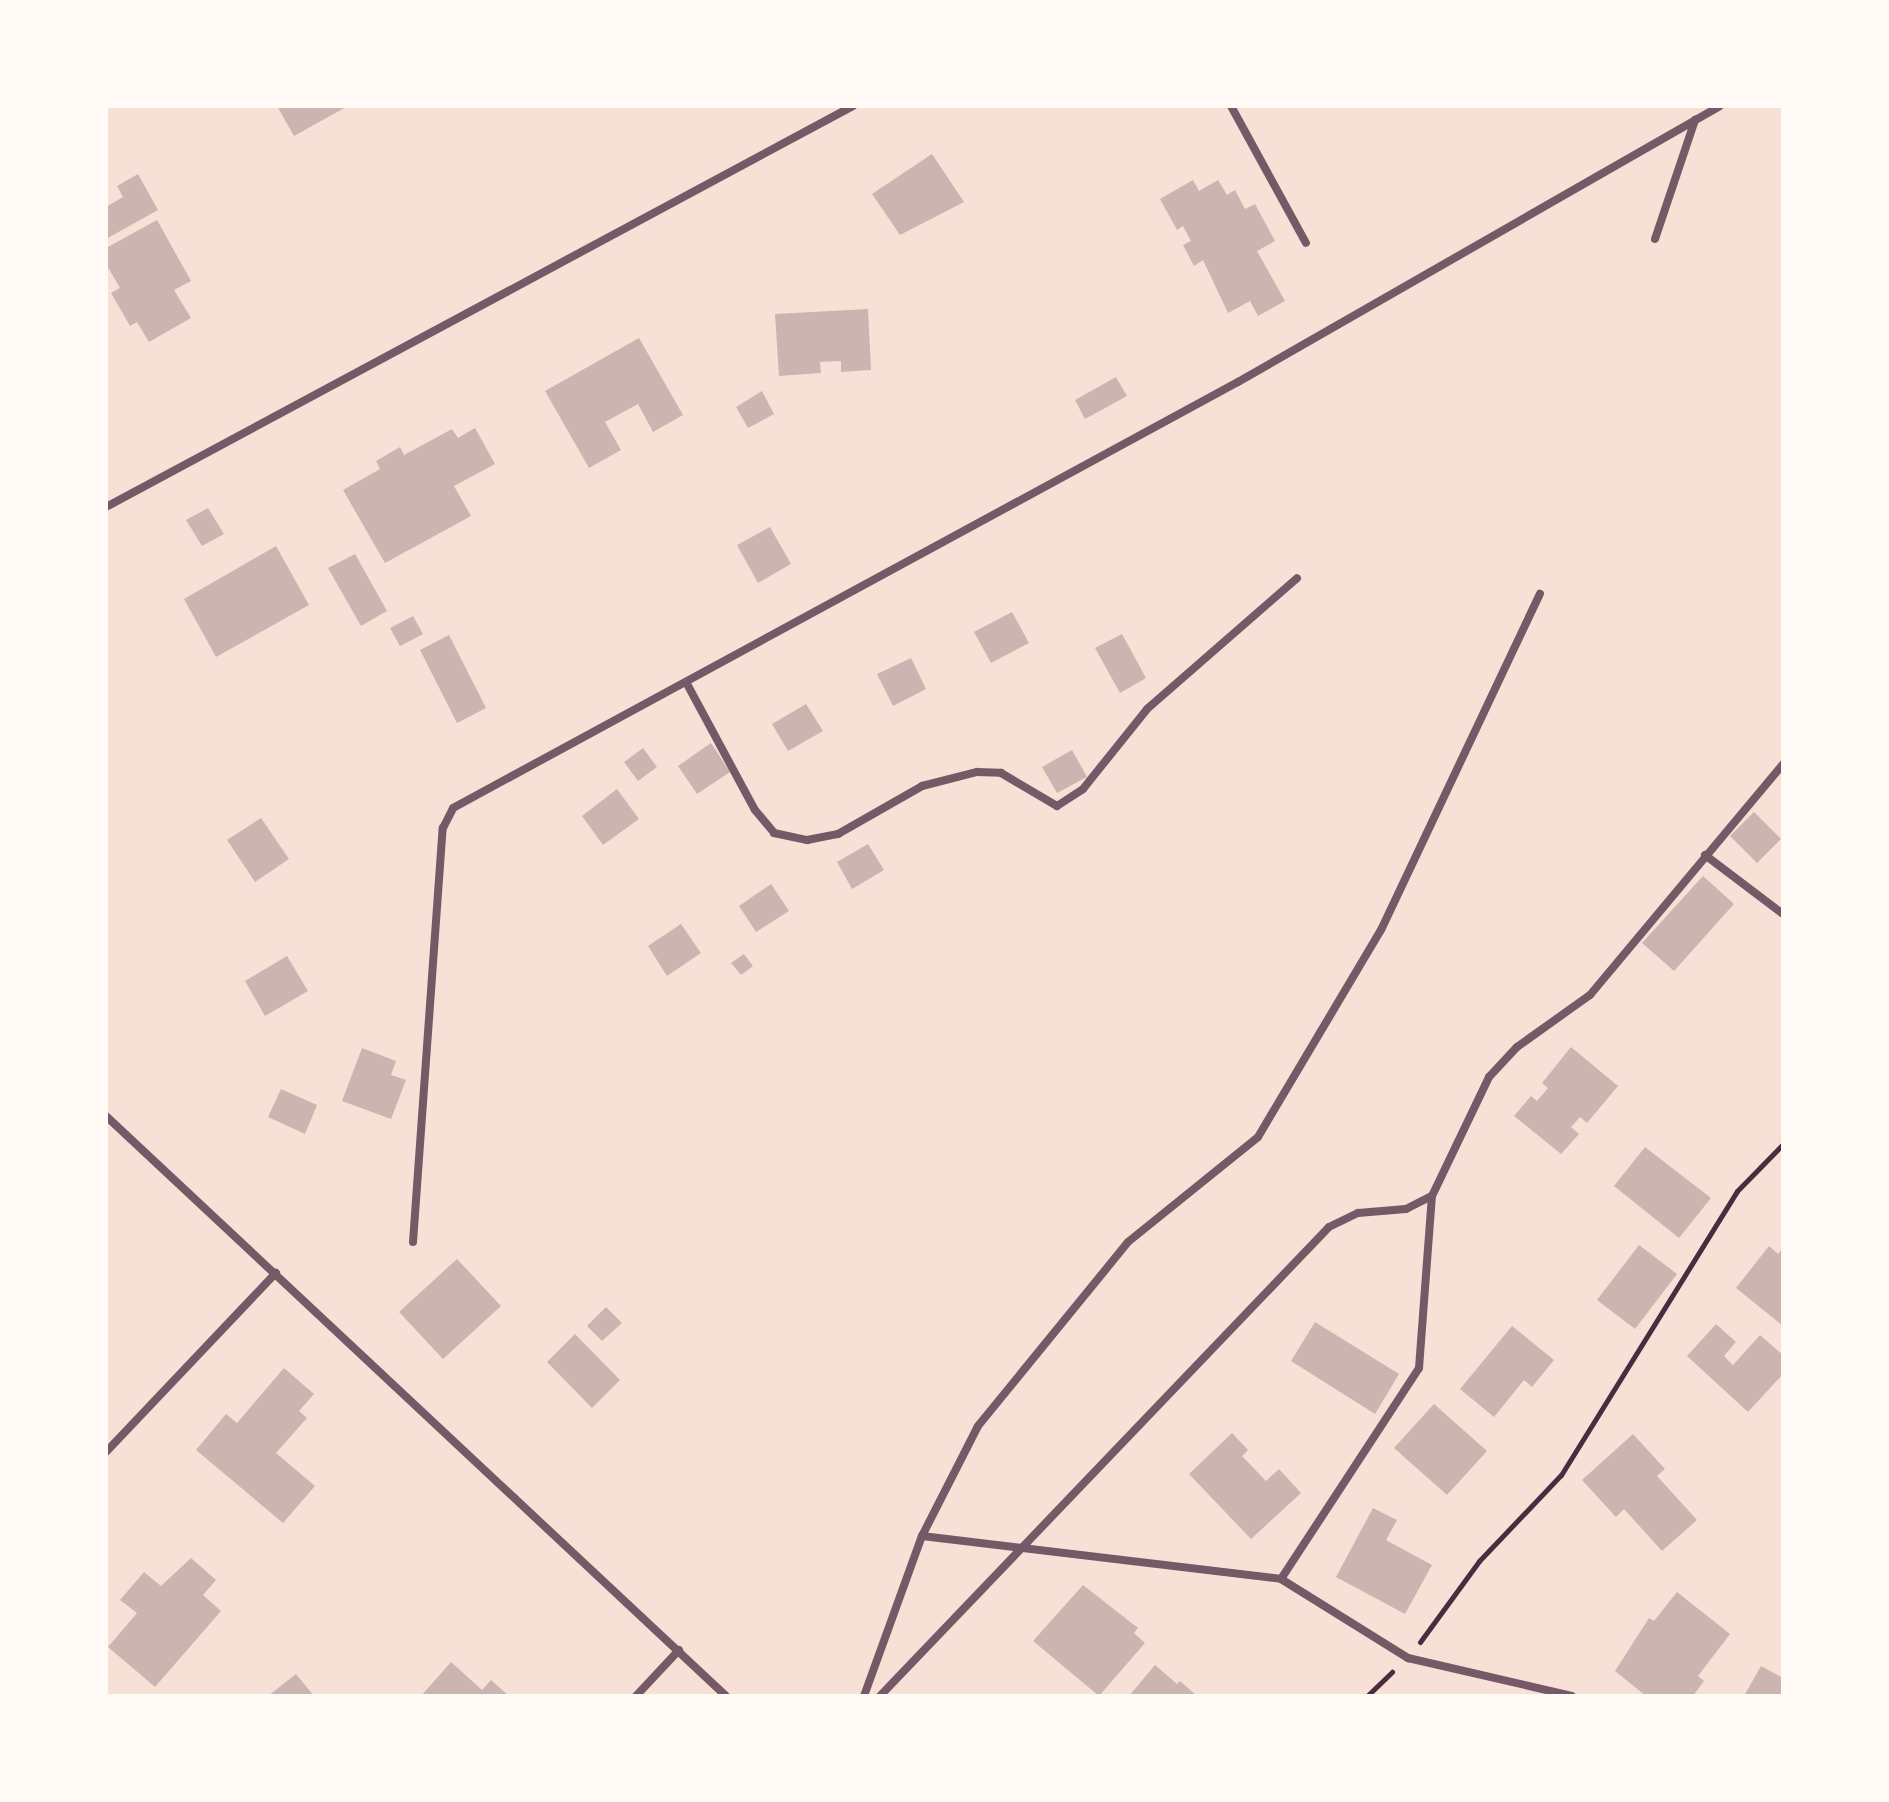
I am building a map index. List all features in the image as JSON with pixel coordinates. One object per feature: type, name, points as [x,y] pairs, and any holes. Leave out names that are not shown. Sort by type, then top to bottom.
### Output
[{"type":"street","points":[[106,507],[853,106]]},
{"type":"street","points":[[1231,106],[1306,243]]},
{"type":"street","points":[[413,1242],[443,828],[453,808],[1238,382],[1720,106]]},
{"type":"street","points":[[1655,239],[1696,119]]},
{"type":"street","points":[[686,682],[755,810],[774,833],[807,840],[838,834],[922,786],[977,772],[1001,773],[1057,806],[1083,789],[1147,709],[1297,578]]},
{"type":"street","points":[[864,1696],[922,1536],[978,1426],[1128,1242],[1258,1137],[1381,930],[1540,594]]},
{"type":"street","points":[[1281,1579],[1419,1368],[1432,1196],[1489,1077],[1517,1047],[1590,995],[1783,764]]},
{"type":"street","points":[[1705,855],[1783,914]]},
{"type":"street","points":[[106,1116],[726,1696]]},
{"type":"street","points":[[880,1696],[1022,1544],[1329,1227],[1358,1213],[1406,1209],[1432,1196]]},
{"type":"street","points":[[106,1452],[276,1273]]},
{"type":"street","points":[[922,1536],[1022,1544],[1281,1579],[1408,1658],[1572,1696]]},
{"type":"street","points":[[636,1696],[679,1650]]},
{"type":"path","points":[[1367,1696],[1408,1658],[1479,1561],[1561,1475],[1737,1191],[1783,1144]]},
{"type":"building","points":[[277,106],[348,106],[294,136]]},
{"type":"building","points":[[932,154],[964,202],[900,235],[872,194]]},
{"type":"building","points":[[138,174],[158,210],[106,239],[106,207],[123,197],[117,186]]},
{"type":"building","points":[[1193,180],[1199,191],[1218,180],[1227,195],[1235,190],[1245,209],[1255,204],[1275,241],[1257,251],[1285,301],[1258,316],[1250,301],[1228,313],[1203,260],[1194,266],[1183,245],[1191,241],[1183,226],[1177,230],[1160,199]]},
{"type":"building","points":[[157,220],[191,281],[174,290],[191,318],[149,342],[137,322],[130,326],[111,293],[120,288],[106,264],[106,248]]},
{"type":"building","points":[[868,309],[871,370],[841,372],[841,361],[820,362],[821,373],[779,376],[775,314]]},
{"type":"building","points":[[639,338],[683,415],[653,432],[638,404],[605,422],[621,450],[589,468],[545,391]]},
{"type":"building","points":[[1116,377],[1127,396],[1085,419],[1075,400]]},
{"type":"building","points":[[762,391],[774,414],[748,428],[736,407]]},
{"type":"building","points":[[475,428],[495,464],[454,486],[471,516],[385,563],[343,490],[380,469],[376,461],[400,447],[404,455],[452,429],[458,438]]},
{"type":"building","points":[[208,508],[224,534],[202,546],[186,520]]},
{"type":"building","points":[[770,527],[791,564],[758,583],[737,545]]},
{"type":"building","points":[[276,546],[309,605],[216,657],[184,599]]},
{"type":"building","points":[[355,554],[387,611],[361,626],[328,568]]},
{"type":"building","points":[[1012,612],[1029,643],[991,663],[974,632]]},
{"type":"building","points":[[413,616],[423,634],[400,646],[390,628]]},
{"type":"building","points":[[1122,634],[1146,678],[1120,693],[1095,648]]},
{"type":"building","points":[[449,635],[486,708],[457,723],[420,650]]},
{"type":"building","points":[[911,658],[926,689],[893,706],[877,674]]},
{"type":"building","points":[[806,704],[823,731],[788,751],[772,724]]},
{"type":"building","points":[[711,743],[730,772],[697,794],[678,766]]},
{"type":"building","points":[[643,748],[657,767],[638,781],[624,762]]},
{"type":"building","points":[[1072,750],[1087,777],[1057,793],[1042,767]]},
{"type":"building","points":[[617,789],[639,819],[603,845],[582,816]]},
{"type":"building","points":[[1754,812],[1781,839],[1757,863],[1730,836]]},
{"type":"building","points":[[261,818],[289,859],[255,882],[227,840]]},
{"type":"building","points":[[868,844],[884,870],[852,889],[837,862]]},
{"type":"building","points":[[1703,876],[1734,904],[1674,971],[1642,943]]},
{"type":"building","points":[[771,884],[789,911],[756,932],[739,906]]},
{"type":"building","points":[[681,924],[701,953],[667,976],[648,946]]},
{"type":"building","points":[[744,954],[753,966],[741,975],[731,963]]},
{"type":"building","points":[[287,956],[308,991],[265,1016],[245,981]]},
{"type":"building","points":[[1571,1047],[1618,1086],[1587,1123],[1580,1117],[1571,1127],[1579,1134],[1561,1154],[1514,1116],[1531,1096],[1537,1101],[1548,1088],[1542,1083]]},
{"type":"building","points":[[362,1048],[396,1061],[391,1075],[406,1080],[391,1119],[342,1101]]},
{"type":"building","points":[[281,1089],[317,1105],[305,1134],[268,1117]]},
{"type":"building","points":[[1645,1147],[1711,1198],[1679,1238],[1614,1186]]},
{"type":"building","points":[[1639,1245],[1677,1274],[1635,1329],[1597,1300]]},
{"type":"building","points":[[1769,1246],[1778,1254],[1783,1248],[1783,1326],[1736,1288]]},
{"type":"building","points":[[457,1259],[501,1306],[443,1359],[399,1312]]},
{"type":"building","points":[[606,1307],[622,1323],[602,1341],[587,1326]]},
{"type":"building","points":[[1315,1322],[1399,1374],[1375,1414],[1291,1361]]},
{"type":"building","points":[[1716,1324],[1736,1342],[1724,1356],[1733,1365],[1760,1335],[1783,1355],[1783,1374],[1748,1412],[1687,1356]]},
{"type":"building","points":[[1512,1326],[1554,1360],[1532,1387],[1524,1380],[1494,1417],[1460,1389]]},
{"type":"building","points":[[575,1334],[620,1380],[592,1408],[547,1362]]},
{"type":"building","points":[[284,1368],[314,1394],[299,1411],[307,1418],[276,1453],[315,1486],[283,1523],[196,1450],[226,1414],[237,1423]]},
{"type":"building","points":[[1434,1404],[1487,1451],[1447,1495],[1394,1448]]},
{"type":"building","points":[[1232,1433],[1248,1450],[1242,1456],[1266,1481],[1279,1469],[1301,1493],[1251,1539],[1189,1474]]},
{"type":"building","points":[[1633,1434],[1665,1469],[1657,1476],[1697,1520],[1662,1551],[1624,1509],[1616,1517],[1582,1480]]},
{"type":"building","points":[[1373,1508],[1397,1520],[1386,1540],[1432,1565],[1405,1614],[1336,1577]]},
{"type":"building","points":[[191,1558],[216,1580],[203,1595],[221,1611],[155,1687],[108,1647],[137,1613],[120,1600],[144,1572],[161,1586]]},
{"type":"building","points":[[1083,1585],[1138,1628],[1134,1633],[1145,1643],[1099,1696],[1033,1641]]},
{"type":"building","points":[[1677,1592],[1730,1634],[1698,1676],[1704,1681],[1693,1696],[1646,1696],[1615,1671],[1649,1618],[1654,1621]]},
{"type":"building","points":[[451,1662],[482,1690],[491,1680],[509,1696],[421,1696]]},
{"type":"building","points":[[1155,1665],[1177,1684],[1180,1681],[1197,1696],[1129,1696]]},
{"type":"building","points":[[1761,1666],[1783,1678],[1783,1696],[1744,1696]]},
{"type":"building","points":[[296,1674],[314,1696],[268,1696]]}]
